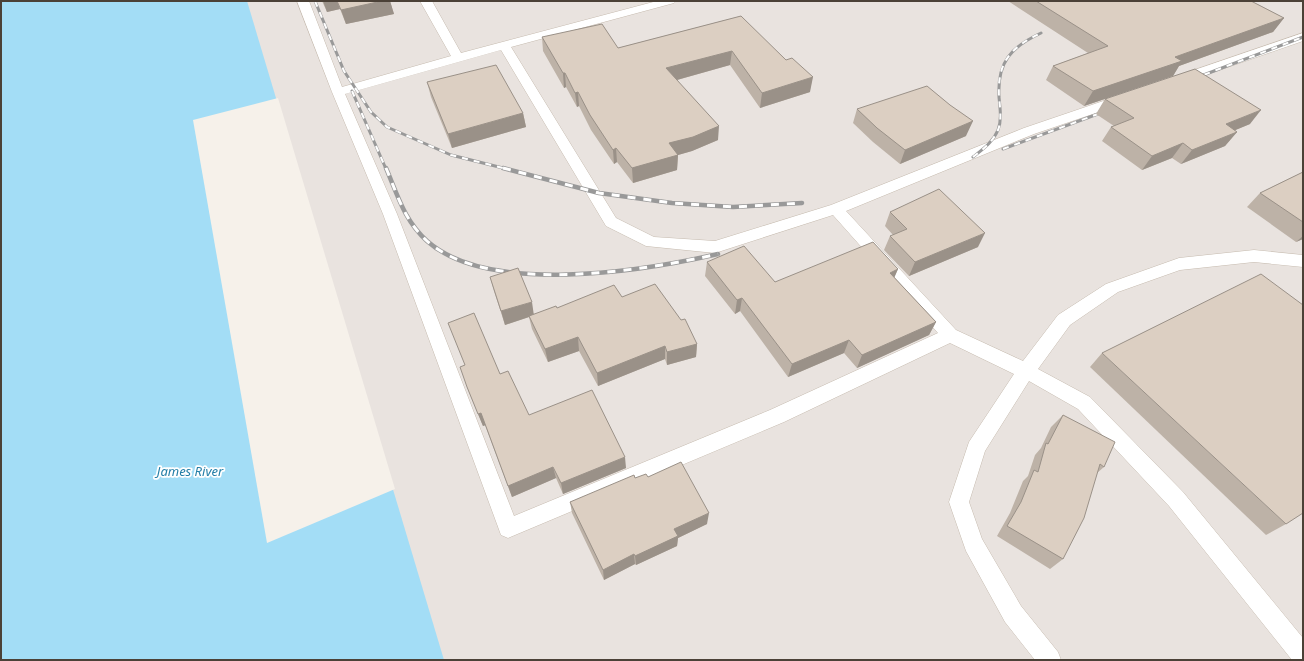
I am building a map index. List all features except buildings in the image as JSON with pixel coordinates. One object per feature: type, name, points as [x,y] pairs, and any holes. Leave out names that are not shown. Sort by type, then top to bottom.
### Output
[{"type":"lane","points":[[303,1],[338,92],[390,214],[508,528],[777,416],[950,335]]},
{"type":"lane","points":[[426,1],[458,58]]},
{"type":"lane","points":[[338,92],[670,1]]},
{"type":"lane","points":[[1164,85],[1303,37]]},
{"type":"lane","points":[[504,46],[611,222],[651,242],[715,247],[836,208],[1029,131],[1134,95]]},
{"type":"lane","points":[[836,208],[950,335],[1026,371],[1084,403],[1176,500],[1303,656]]},
{"type":"lane","points":[[1050,660],[1009,607],[973,544],[959,502],[976,448],[1026,371],[1064,320],[1112,288],[1179,264],[1254,256],[1303,261]]},
{"type":"shaded area","points":[[1,1],[1303,1],[1303,660],[1,660]]},
{"type":"water","name":"James River","points":[[1,1],[247,1],[444,660],[1,660]]},
{"type":"pier","points":[[278,98],[395,489],[267,543],[193,120]]},
{"type":"railway","points":[[315,1],[344,71],[371,112],[387,127],[451,155],[503,168]]},
{"type":"railway","points":[[973,157],[991,142],[998,130],[1000,118],[1000,74],[1008,57],[1014,50],[1030,38],[1041,33]]},
{"type":"railway","points":[[1193,79],[1303,37]]},
{"type":"railway","points":[[352,91],[386,169]]},
{"type":"railway","points":[[1003,149],[1106,111]]},
{"type":"railway","points":[[386,168],[407,216],[419,233],[427,241],[454,258],[488,269],[527,274],[609,272],[687,261],[718,254]]},
{"type":"railway","points":[[503,168],[507,169]]},
{"type":"railway","points":[[503,168],[599,193],[672,203],[733,207],[802,203]]}]
